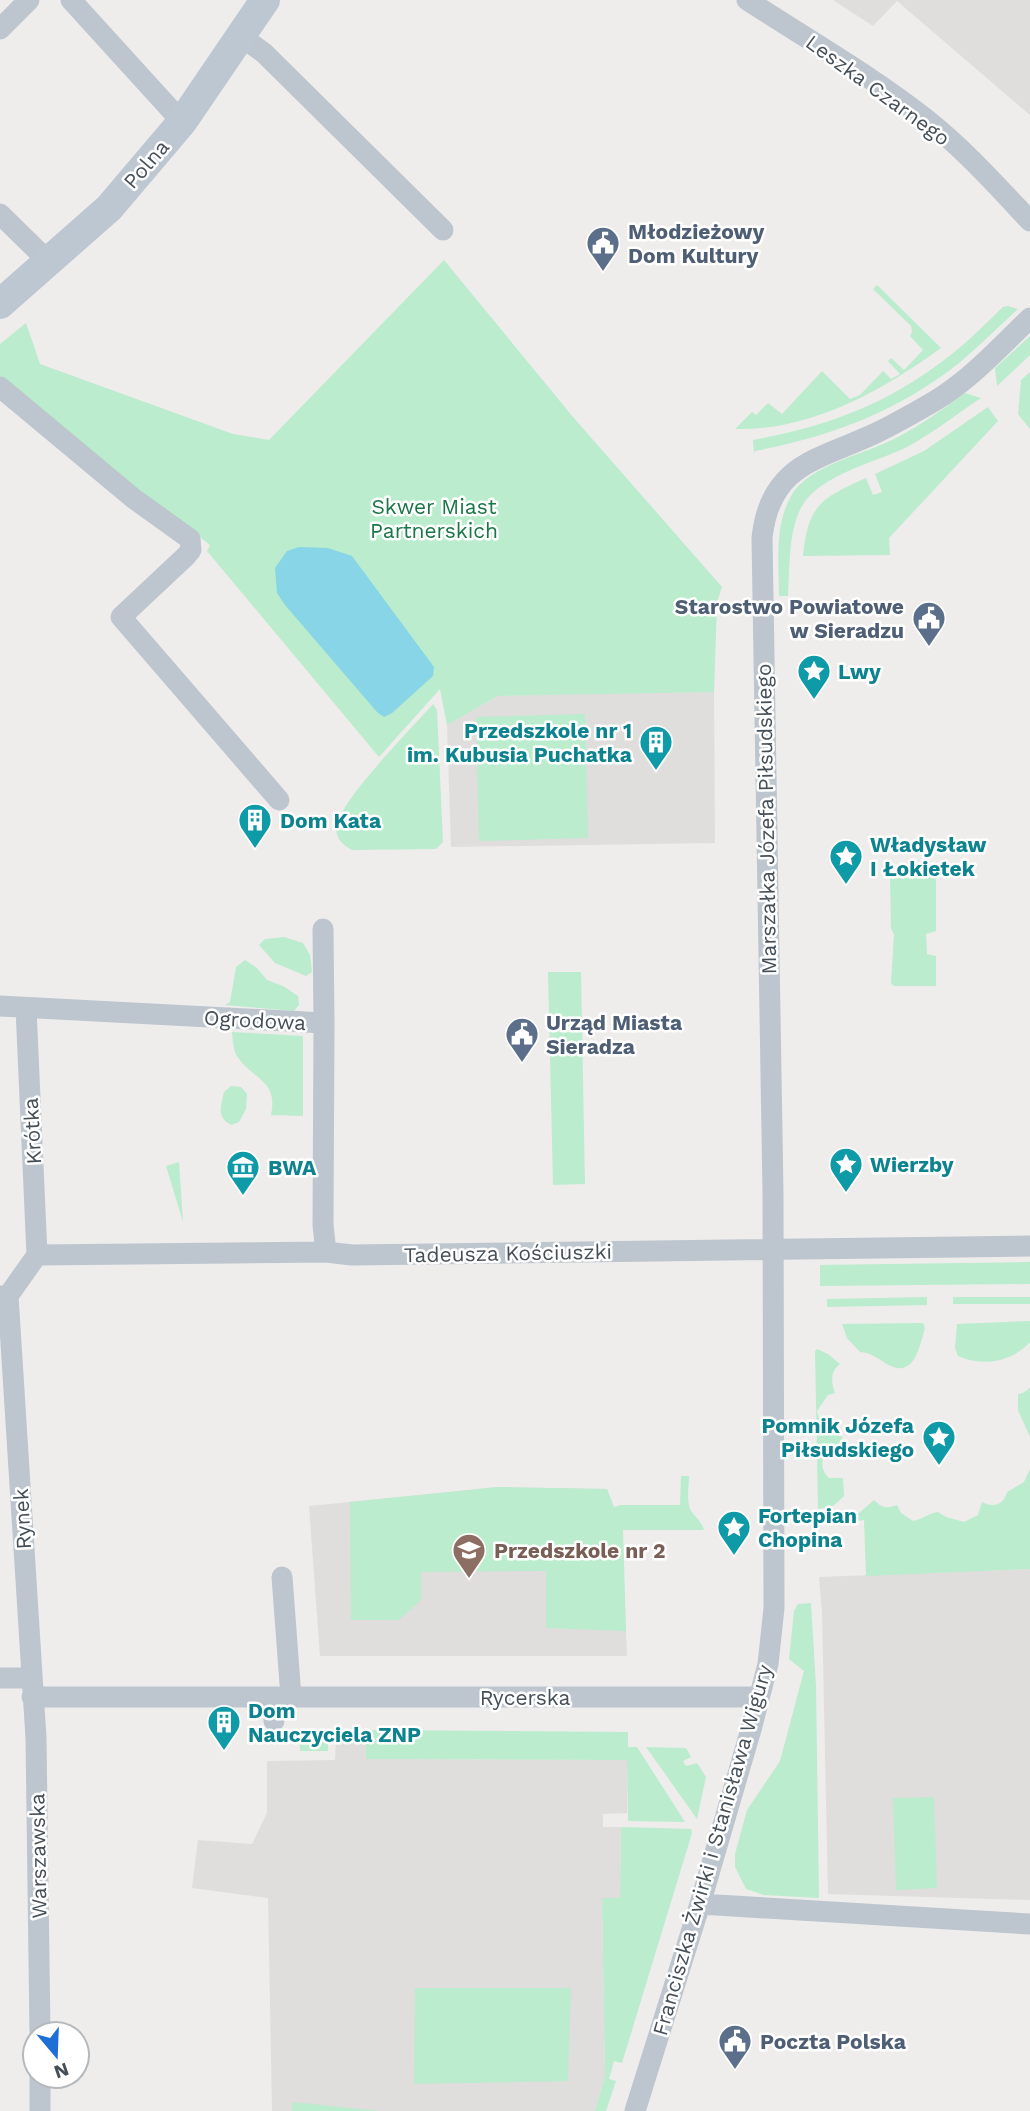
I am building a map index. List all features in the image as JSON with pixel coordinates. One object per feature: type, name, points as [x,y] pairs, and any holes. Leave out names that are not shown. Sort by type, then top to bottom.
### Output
[{"type":"street","points":[[0,29],[29,0]]},
{"type":"street","points":[[71,0],[182,122]]},
{"type":"street","name":"Polna","points":[[0,304],[109,208],[182,122],[265,0]]},
{"type":"street","name":"Leszka Czarnego","points":[[747,0],[854,68],[928,120],[1030,221]]},
{"type":"street","points":[[242,37],[264,53],[443,230]]},
{"type":"street","points":[[0,214],[49,262]]},
{"type":"street","name":"Marszałka Józefa Piłsudskiego","points":[[773,1250],[764,735],[762,538],[765,513],[780,485],[789,476],[836,448],[874,434],[934,402],[972,374],[1030,318]]},
{"type":"street","points":[[0,387],[133,498],[190,539],[191,550],[186,556],[121,617],[279,800]]},
{"type":"street","points":[[323,929],[324,1023]]},
{"type":"street","name":"Ogrodowa","points":[[0,1006],[324,1023],[323,1225],[326,1252]]},
{"type":"street","name":"Krótka","points":[[26,1008],[37,1255]]},
{"type":"street","name":"Tadeusza Kościuszki","points":[[37,1255],[326,1252],[362,1255],[1030,1246]]},
{"type":"street","name":"Franciszka Żwirki i Stanisława Wigury","points":[[635,2111],[700,1904],[768,1664],[774,1608],[773,1250]]},
{"type":"street","points":[[4,1296],[37,1255]]},
{"type":"street","name":"Rynek","points":[[4,1296],[32,1688]]},
{"type":"street","points":[[274,1721],[282,1697],[282,1577]]},
{"type":"street","points":[[0,1678],[32,1688]]},
{"type":"street","name":"Rycerska","points":[[32,1688],[282,1697],[759,1697]]},
{"type":"street","name":"Warszawska","points":[[32,1688],[37,1738],[40,2020]]},
{"type":"street","points":[[700,1904],[1030,1924]]},
{"type":"street","points":[[40,2090],[40,2111]]},
{"type":"shaded area","points":[[833,0],[1030,0],[1030,115],[897,1],[873,26]]},
{"type":"shaded area","points":[[714,691],[715,843],[451,847],[447,725],[498,696]]},
{"type":"shaded area","name":"Przedszkole nr 2","points":[[498,1487],[607,1489],[622,1530],[627,1656],[320,1656],[309,1506]]},
{"type":"shaded area","points":[[1030,1569],[1030,1900],[828,1894],[819,1577]]},
{"type":"shaded area","points":[[336,1741],[366,1742],[367,1759],[627,1760],[627,1813],[603,1814],[603,1827],[621,1827],[620,1898],[602,1898],[605,2076],[595,2111],[272,2111],[268,1898],[192,1888],[198,1840],[252,1844],[267,1813],[267,1761],[335,1760]]},
{"type":"green space","name":"Skwer Miast Partnerskich","points":[[444,260],[573,417],[722,587],[717,602],[714,694],[498,696],[447,725],[440,689],[379,757],[207,551],[210,545],[133,498],[0,387],[0,344],[26,323],[40,364],[233,434],[269,440]]},
{"type":"green space","points":[[877,285],[941,348],[918,364],[870,393],[818,416],[763,428],[735,429],[752,412],[756,415],[768,403],[782,414],[822,371],[850,399],[860,395],[883,371],[891,379],[900,374],[888,361],[891,358],[904,370],[923,350],[910,336],[911,326],[873,289]]},
{"type":"green space","points":[[1003,307],[1018,309],[959,363],[912,395],[863,420],[811,438],[755,451],[754,454],[753,440],[833,420],[906,386],[952,354]]},
{"type":"green space","points":[[1030,336],[1030,355],[997,386],[995,368]]},
{"type":"green space","points":[[1030,372],[1030,429],[1018,414],[1021,380]]},
{"type":"green space","points":[[965,393],[981,398],[909,446],[836,477],[810,495],[797,516],[794,527],[788,596],[779,596],[782,520],[791,496],[799,485],[825,468],[907,432]]},
{"type":"green space","points":[[988,407],[998,421],[889,538],[890,555],[803,556],[809,525],[820,505],[828,498],[866,478],[873,495],[882,492],[875,474],[924,451]]},
{"type":"green space","points":[[433,704],[437,710],[443,842],[436,849],[352,850],[343,844],[338,836],[336,829],[339,817],[362,784]]},
{"type":"green space","points":[[585,714],[588,838],[479,841],[476,717]]},
{"type":"green space","points":[[936,877],[936,931],[926,934],[927,954],[936,956],[936,986],[894,986],[891,983],[894,934],[891,929],[890,878]]},
{"type":"green space","points":[[284,937],[303,943],[310,955],[312,972],[306,976],[275,963],[259,945],[265,939]]},
{"type":"green space","points":[[245,960],[257,968],[267,980],[298,996],[299,1005],[294,1011],[225,1005],[230,1002],[236,967]]},
{"type":"green space","points":[[548,972],[581,972],[585,1184],[553,1185]]},
{"type":"green space","points":[[232,1032],[303,1036],[303,1116],[271,1115],[271,1095],[268,1088],[237,1056]]},
{"type":"green space","points":[[231,1086],[241,1087],[247,1094],[246,1109],[239,1122],[231,1125],[223,1118],[221,1111],[224,1092]]},
{"type":"green space","points":[[179,1162],[183,1222],[166,1166]]},
{"type":"green space","points":[[1030,1262],[1030,1284],[820,1286],[820,1265]]},
{"type":"green space","points":[[927,1297],[927,1305],[827,1307],[827,1299]]},
{"type":"green space","points":[[953,1297],[1030,1297],[1030,1304],[953,1304]]},
{"type":"green space","points":[[1030,1321],[1030,1342],[1015,1354],[987,1362],[958,1356],[955,1348],[957,1324]]},
{"type":"green space","points":[[923,1323],[925,1328],[914,1360],[903,1368],[860,1352],[847,1338],[842,1324]]},
{"type":"green space","points":[[817,1349],[840,1364],[832,1377],[835,1393],[828,1395],[817,1411],[825,1428],[842,1436],[842,1443],[823,1454],[822,1464],[829,1478],[843,1478],[844,1496],[833,1506],[818,1509],[815,1351]]},
{"type":"green space","points":[[1030,1388],[1030,1437],[1018,1410],[1018,1394]]},
{"type":"green space","points":[[1030,1469],[1030,1569],[866,1576],[864,1520],[849,1522],[874,1500],[884,1507],[897,1505],[901,1513],[913,1521],[938,1512],[964,1522],[978,1515],[982,1502],[994,1505],[1001,1502],[1007,1492],[1024,1482]]},
{"type":"green space","points":[[681,1476],[689,1476],[689,1507],[704,1530],[623,1530],[626,1631],[546,1628],[546,1571],[421,1572],[421,1600],[399,1620],[351,1620],[350,1502],[498,1487],[607,1489],[614,1507],[680,1505]]},
{"type":"green space","points":[[811,1603],[816,1686],[819,1898],[764,1895],[746,1889],[735,1867],[735,1854],[747,1810],[780,1761],[804,1671],[789,1659],[794,1611],[798,1604]]},
{"type":"green space","points":[[299,1730],[328,1730],[328,1751],[300,1751]]},
{"type":"green space","points":[[366,1730],[628,1732],[628,1747],[637,1747],[685,1822],[628,1821],[627,1760],[366,1759]]},
{"type":"green space","points":[[646,1747],[686,1748],[691,1757],[683,1761],[686,1766],[697,1763],[706,1777],[697,1819]]},
{"type":"green space","points":[[934,1797],[937,1888],[896,1890],[893,1798]]},
{"type":"green space","points":[[621,1827],[691,1829],[692,1833],[622,2063],[614,2061],[609,2079],[616,2081],[606,2111],[595,2111],[605,2076],[602,1898],[620,1898]]},
{"type":"green space","points":[[415,1988],[571,1988],[568,2081],[414,2084]]},
{"type":"green space","points":[[293,2102],[380,2111],[292,2111]]},
{"type":"water","points":[[299,547],[328,548],[352,556],[434,667],[433,676],[392,713],[384,717],[377,712],[277,593],[275,568],[287,551]]},
{"type":"place","name":"Młodzieżowy Dom Kultury","points":[[603,273]]},
{"type":"place","name":"Starostwo Powiatowe w Sieradzu","points":[[929,648]]},
{"type":"place","name":"Lwy","points":[[814,701]]},
{"type":"place","name":"Przedszkole nr 1 im. Kubusia Puchatka","points":[[656,772]]},
{"type":"place","name":"Dom Kata","points":[[255,850]]},
{"type":"place","name":"Władysław I Łokietek","points":[[846,886]]},
{"type":"place","name":"Urząd Miasta Sieradza","points":[[522,1064]]},
{"type":"place","name":"Wierzby","points":[[846,1194]]},
{"type":"place","name":"BWA","points":[[243,1197]]},
{"type":"place","name":"Pomnik Józefa Piłsudskiego","points":[[939,1467]]},
{"type":"place","name":"Fortepian Chopina","points":[[734,1557]]},
{"type":"place","name":"Przedszkole nr 2","points":[[469,1580]]},
{"type":"place","name":"Dom Nauczyciela ZNP","points":[[224,1752]]},
{"type":"place","name":"Poczta Polska","points":[[735,2071]]}]
